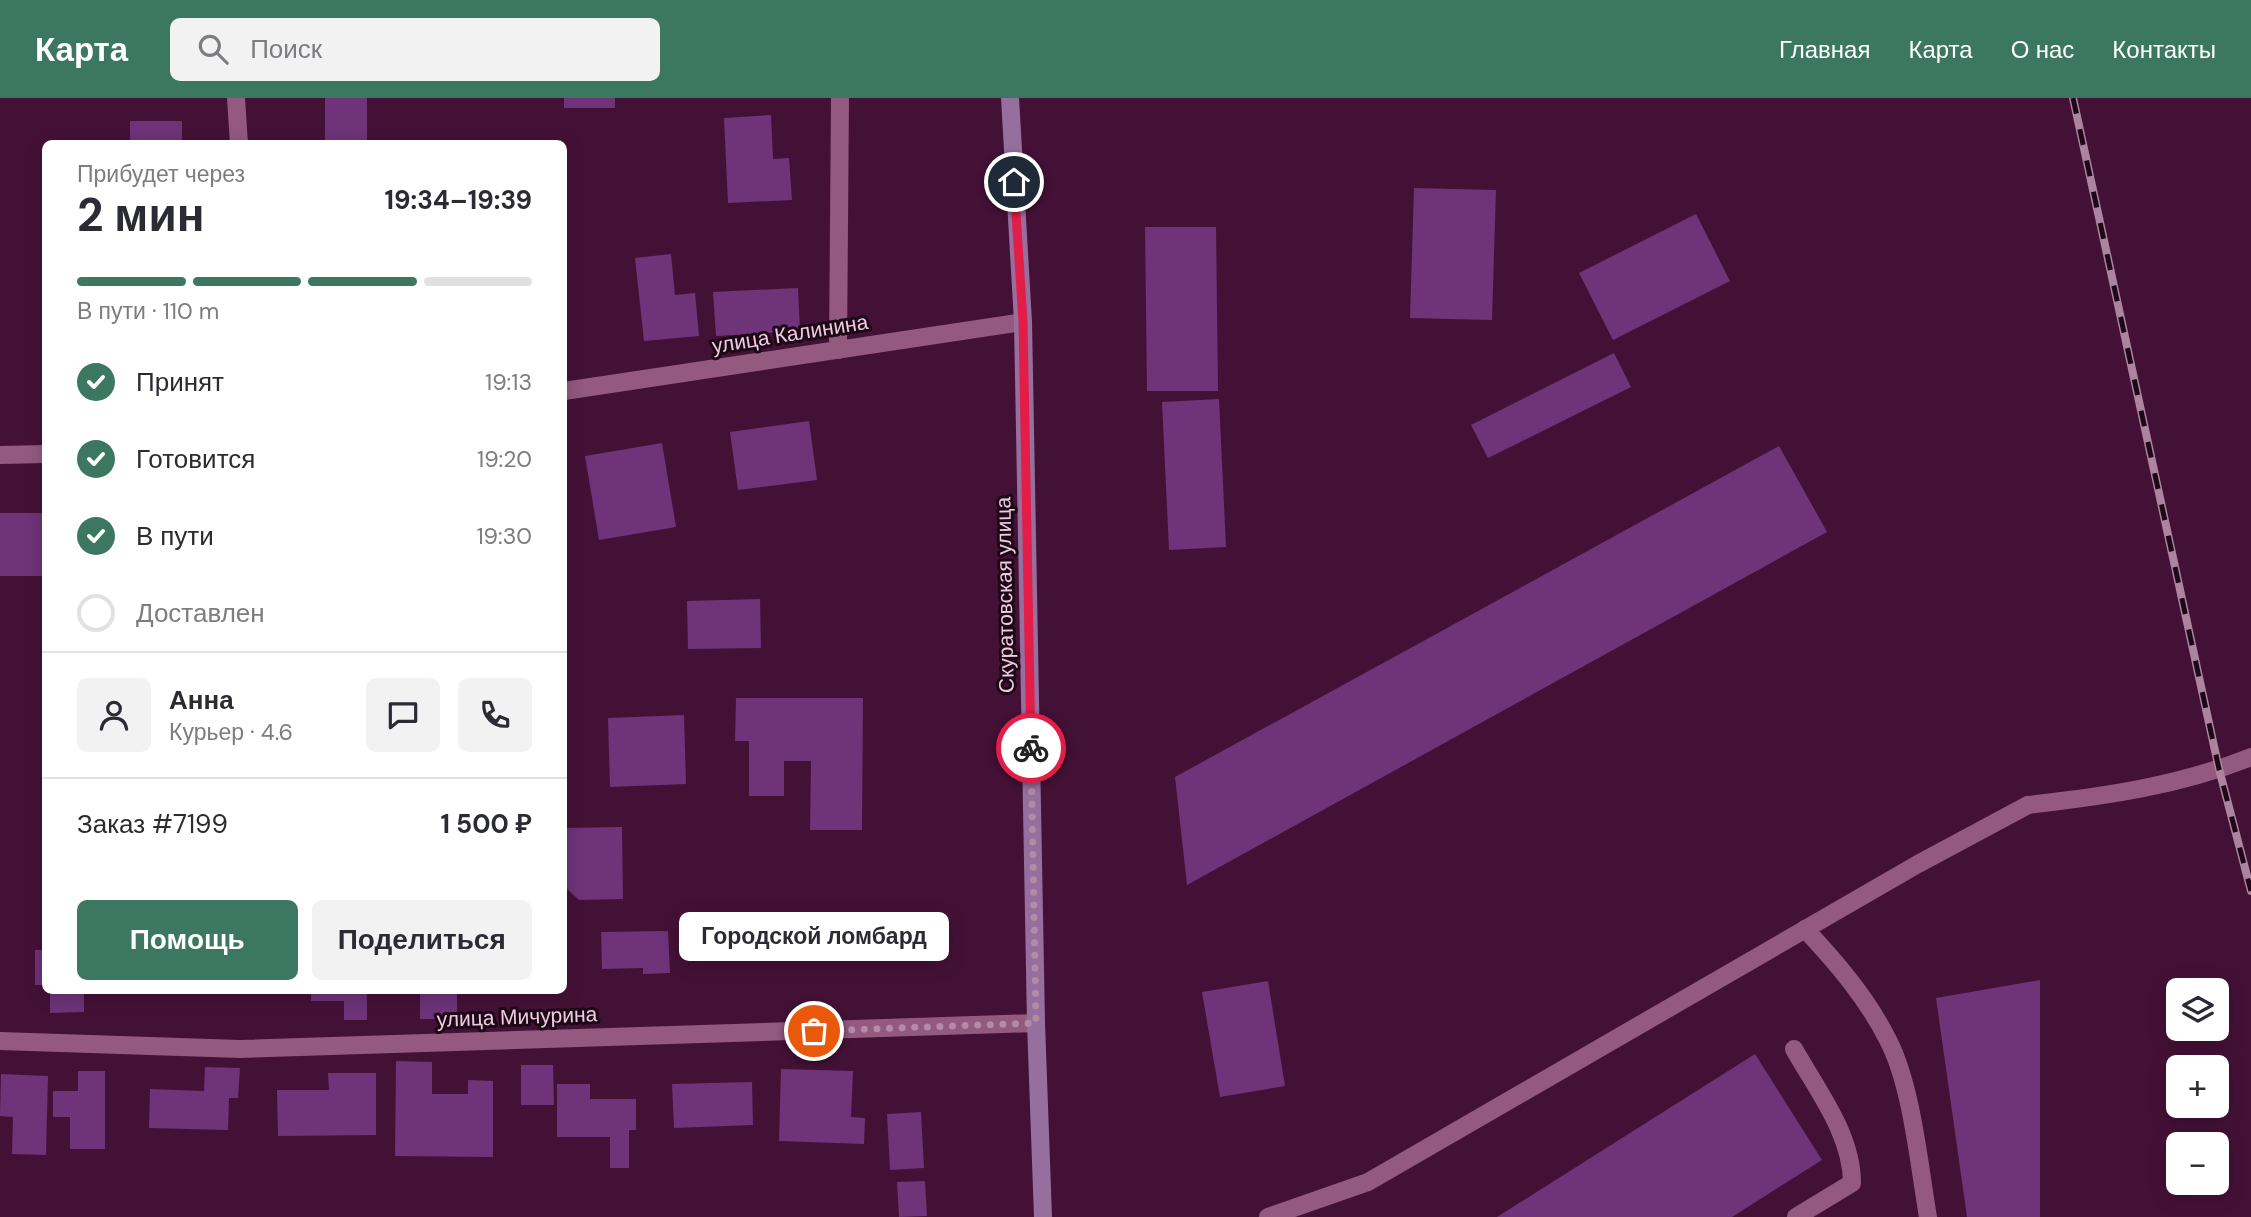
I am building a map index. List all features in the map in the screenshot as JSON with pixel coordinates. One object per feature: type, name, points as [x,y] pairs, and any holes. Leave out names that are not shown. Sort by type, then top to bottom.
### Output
[{"type":"street","points":[[236,98],[239,140]]},
{"type":"street","points":[[838,350],[840,98]]},
{"type":"street","name":"Скуратовская улица","points":[[1010,98],[1023,321],[1036,1023],[1043,1217]]},
{"type":"street","name":"улица Калинина","points":[[567,391],[1023,321]]},
{"type":"street","points":[[0,455],[42,454]]},
{"type":"street","points":[[1268,1217],[1368,1182],[1918,864],[2028,805],[2124,793],[2219,769],[2251,757]]},
{"type":"street","points":[[1805,929],[1843,970],[1889,1040],[1905,1087],[1928,1217]]},
{"type":"street","name":"улица Мичурина","points":[[0,1041],[240,1048],[1036,1023]]},
{"type":"street","points":[[1794,1049],[1843,1136],[1852,1169],[1852,1183],[1802,1215]]},
{"type":"building","points":[[325,98],[367,98],[367,140],[325,140]]},
{"type":"building","points":[[564,98],[615,98],[615,108],[564,108]]},
{"type":"building","points":[[771,115],[773,159],[789,158],[792,200],[728,203],[724,118]]},
{"type":"building","points":[[130,121],[182,121],[182,140],[130,140]]},
{"type":"building","points":[[1414,188],[1496,190],[1492,320],[1410,318]]},
{"type":"building","points":[[1696,214],[1730,281],[1613,340],[1579,273]]},
{"type":"building","points":[[1145,227],[1216,227],[1218,391],[1147,391]]},
{"type":"building","points":[[671,254],[675,295],[695,293],[699,336],[644,341],[635,258]]},
{"type":"building","points":[[798,288],[800,331],[716,336],[713,292]]},
{"type":"building","points":[[1614,353],[1631,387],[1488,458],[1471,425]]},
{"type":"building","points":[[1219,399],[1226,547],[1169,550],[1162,402]]},
{"type":"building","points":[[809,421],[817,480],[738,490],[730,432]]},
{"type":"building","points":[[662,443],[676,527],[599,540],[585,456]]},
{"type":"building","points":[[1779,446],[1827,532],[1187,885],[1175,777]]},
{"type":"building","points":[[0,513],[42,513],[42,576],[0,576]]},
{"type":"building","points":[[760,599],[761,648],[688,649],[687,601]]},
{"type":"building","points":[[736,698],[863,698],[862,830],[810,830],[811,761],[784,761],[784,796],[749,796],[749,741],[735,741]]},
{"type":"building","points":[[684,715],[686,784],[610,787],[608,718]]},
{"type":"building","points":[[622,827],[623,899],[579,900],[567,889],[567,828]]},
{"type":"building","points":[[668,931],[670,973],[643,974],[643,968],[602,969],[601,932]]},
{"type":"building","points":[[35,950],[42,950],[42,985],[35,985]]},
{"type":"building","points":[[2040,980],[2040,1217],[1967,1217],[1936,998]]},
{"type":"building","points":[[1268,981],[1285,1086],[1220,1097],[1202,992]]},
{"type":"building","points":[[50,994],[84,994],[84,1012],[50,1013]]},
{"type":"building","points":[[311,994],[367,994],[367,1020],[344,1020],[344,1001],[311,1001]]},
{"type":"building","points":[[420,994],[457,994],[457,1019],[420,1019]]},
{"type":"building","points":[[1755,1054],[1822,1160],[1732,1217],[1497,1217]]},
{"type":"building","points":[[396,1061],[432,1062],[432,1094],[468,1094],[468,1080],[493,1081],[493,1157],[395,1156]]},
{"type":"building","points":[[521,1065],[553,1065],[554,1105],[521,1105]]},
{"type":"building","points":[[205,1067],[240,1068],[238,1098],[229,1098],[228,1130],[149,1128],[150,1089],[204,1091]]},
{"type":"building","points":[[781,1069],[853,1071],[851,1117],[865,1118],[864,1144],[779,1141]]},
{"type":"building","points":[[78,1071],[105,1071],[105,1149],[70,1149],[70,1117],[53,1117],[53,1091],[78,1091]]},
{"type":"building","points":[[328,1073],[376,1073],[376,1135],[278,1136],[277,1090],[329,1090]]},
{"type":"building","points":[[1,1074],[48,1076],[46,1155],[12,1154],[13,1117],[0,1116]]},
{"type":"building","points":[[752,1082],[753,1125],[674,1128],[672,1084]]},
{"type":"building","points":[[557,1084],[590,1084],[590,1099],[636,1099],[636,1130],[629,1130],[629,1168],[610,1168],[610,1137],[557,1137]]},
{"type":"building","points":[[921,1112],[924,1168],[890,1170],[887,1114]]},
{"type":"building","points":[[925,1181],[927,1216],[899,1217],[897,1182]]},
{"type":"railway","points":[[2073,98],[2219,769],[2251,891]]},
{"type":"way so far","points":[[814,1031],[1036,1023],[1031,748]]},
{"type":"place","name":"Городской ломбард","points":[[814,1031]]},
{"type":"route","points":[[1014,182],[1023,321],[1031,748]]}]
